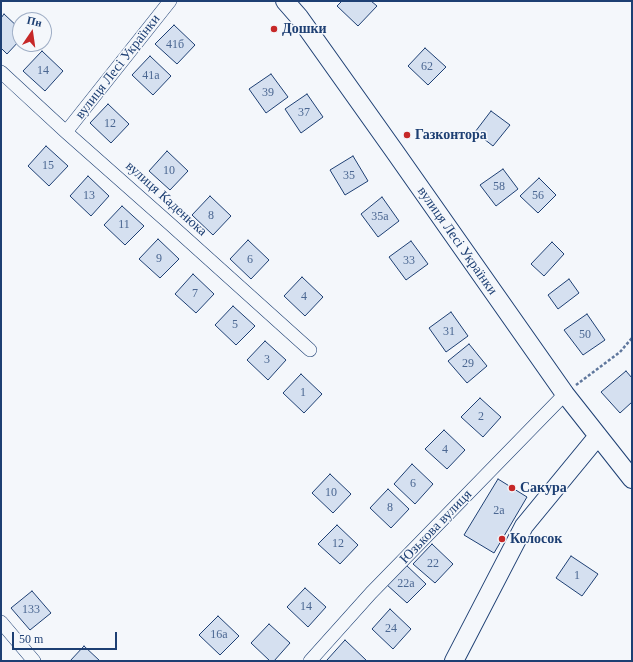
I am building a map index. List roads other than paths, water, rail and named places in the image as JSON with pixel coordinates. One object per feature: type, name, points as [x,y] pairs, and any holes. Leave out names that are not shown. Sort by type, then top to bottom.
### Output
[{"type":"main road","name":"вулиця Лесі Українки","points":[[286,1],[299,9],[549,372],[632,479]]},
{"type":"main road","points":[[454,661],[524,526],[598,436]]},
{"type":"street","name":"вулиця Лесі Українки","points":[[66,132],[170,1]]},
{"type":"street","name":"вулиця Каденюка","points":[[1,72],[310,350]]},
{"type":"street","name":"Юзькова вулиця","points":[[310,661],[371,593],[565,394]]},
{"type":"street","points":[[3,626],[34,661]]},
{"type":"place","name":"Дошки","points":[[274,29]]},
{"type":"place","name":"Газконтора","points":[[407,135]]},
{"type":"place","name":"Сакура","points":[[512,488]]},
{"type":"place","name":"Колосок","points":[[502,539]]}]
